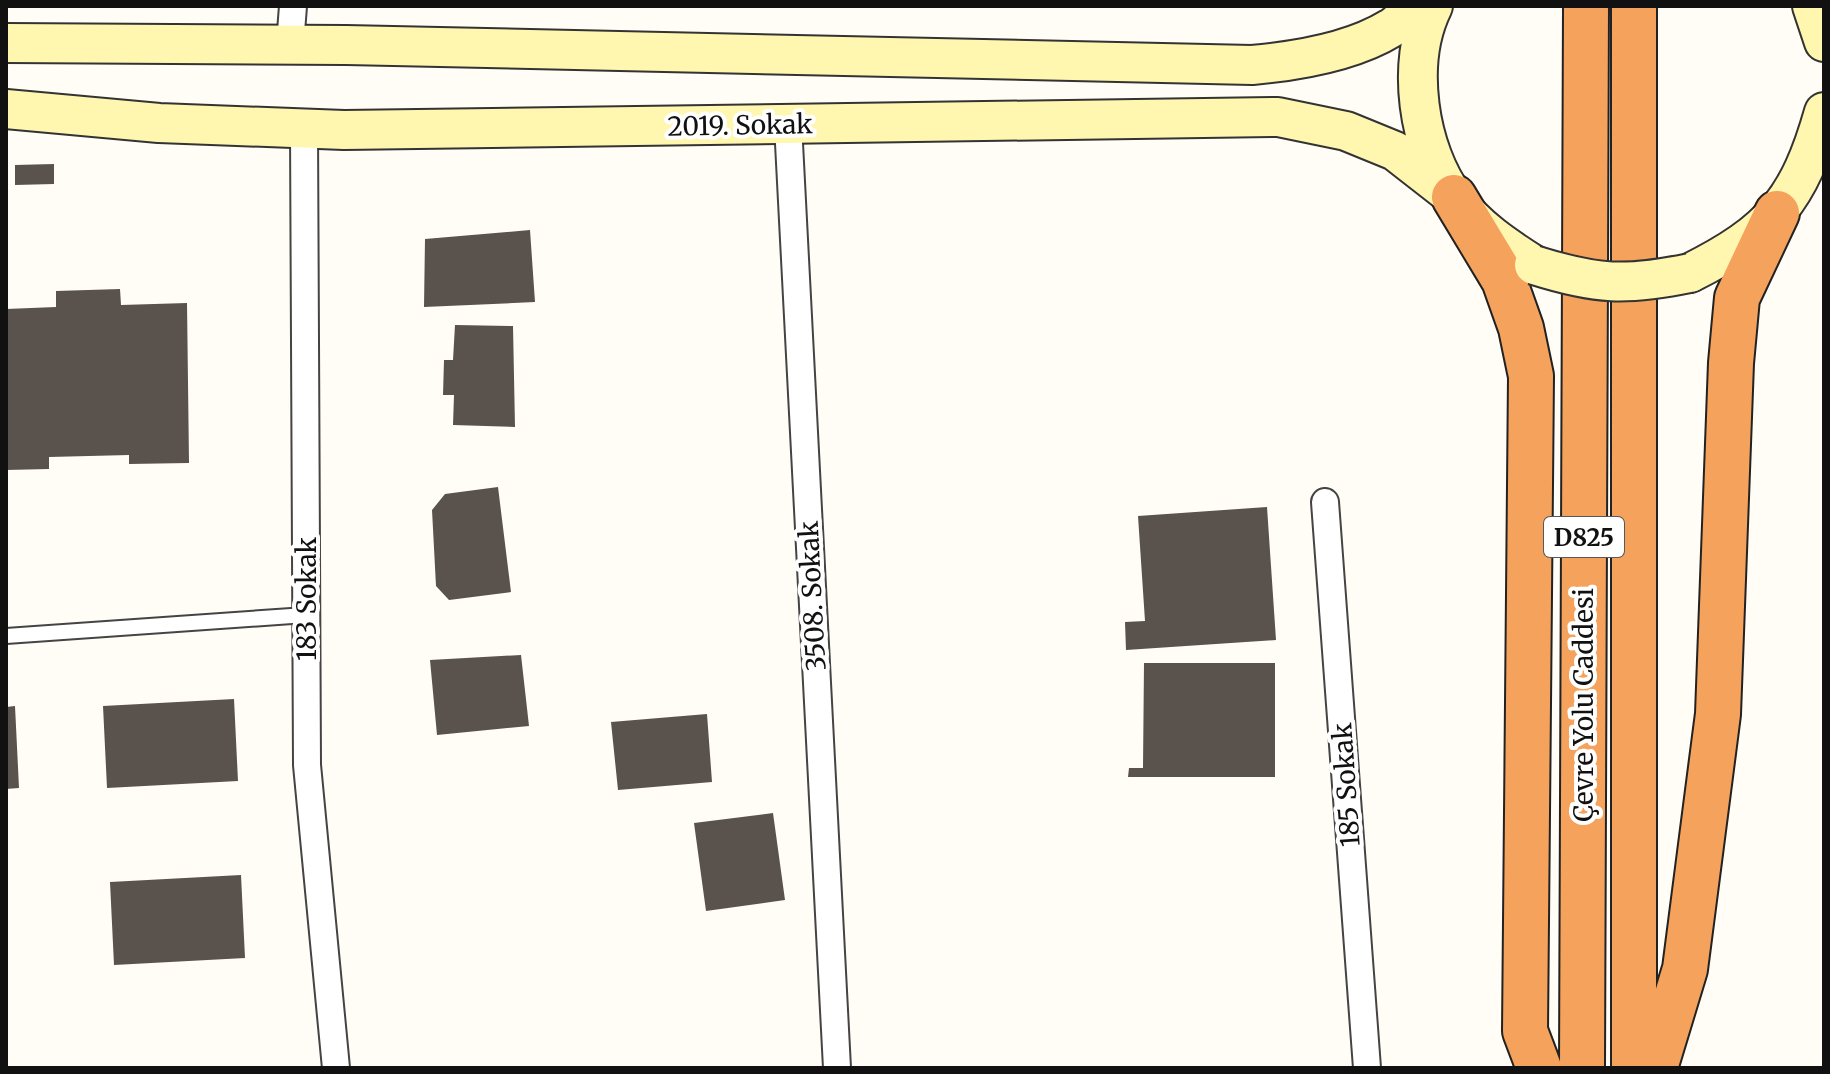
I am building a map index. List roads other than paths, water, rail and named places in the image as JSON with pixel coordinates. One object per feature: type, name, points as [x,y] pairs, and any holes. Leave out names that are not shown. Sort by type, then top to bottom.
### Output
[{"type":"highway","name":"Çevre Yolu Caddesi","points":[[1582,1068],[1586,6]]},
{"type":"highway","name":"Çevre Yolu Caddesi","points":[[1634,6],[1634,1068]]},
{"type":"highway","points":[[1454,197],[1504,280],[1521,328],[1531,376],[1525,1031],[1539,1068]]},
{"type":"highway","points":[[1655,1068],[1685,969],[1718,714],[1731,363],[1737,298],[1777,213]]},
{"type":"street","points":[[290,45],[293,6]]},
{"type":"street","points":[[6,43],[290,45],[1252,65],[1290,62],[1357,42],[1393,28],[1413,6]]},
{"type":"street","points":[[1433,6],[1427,18],[1417,80],[1427,142],[1454,197],[1490,237],[1534,265],[1585,281],[1638,284],[1690,273],[1738,249],[1777,213],[1824,161]]},
{"type":"street","points":[[1812,6],[1824,42]]},
{"type":"street","name":"2019. Sokak","points":[[6,109],[159,123],[304,129],[1278,117],[1346,131],[1395,151],[1454,197]]},
{"type":"street","points":[[1777,213],[1810,163],[1824,112]]},
{"type":"street","name":"3508. Sokak","points":[[788,124],[837,1068]]},
{"type":"street","name":"183 Sokak","points":[[304,129],[307,765],[336,1068]]},
{"type":"street","name":"185 Sokak","points":[[1325,502],[1367,1068]]},
{"type":"lane","points":[[6,636],[306,615]]}]
